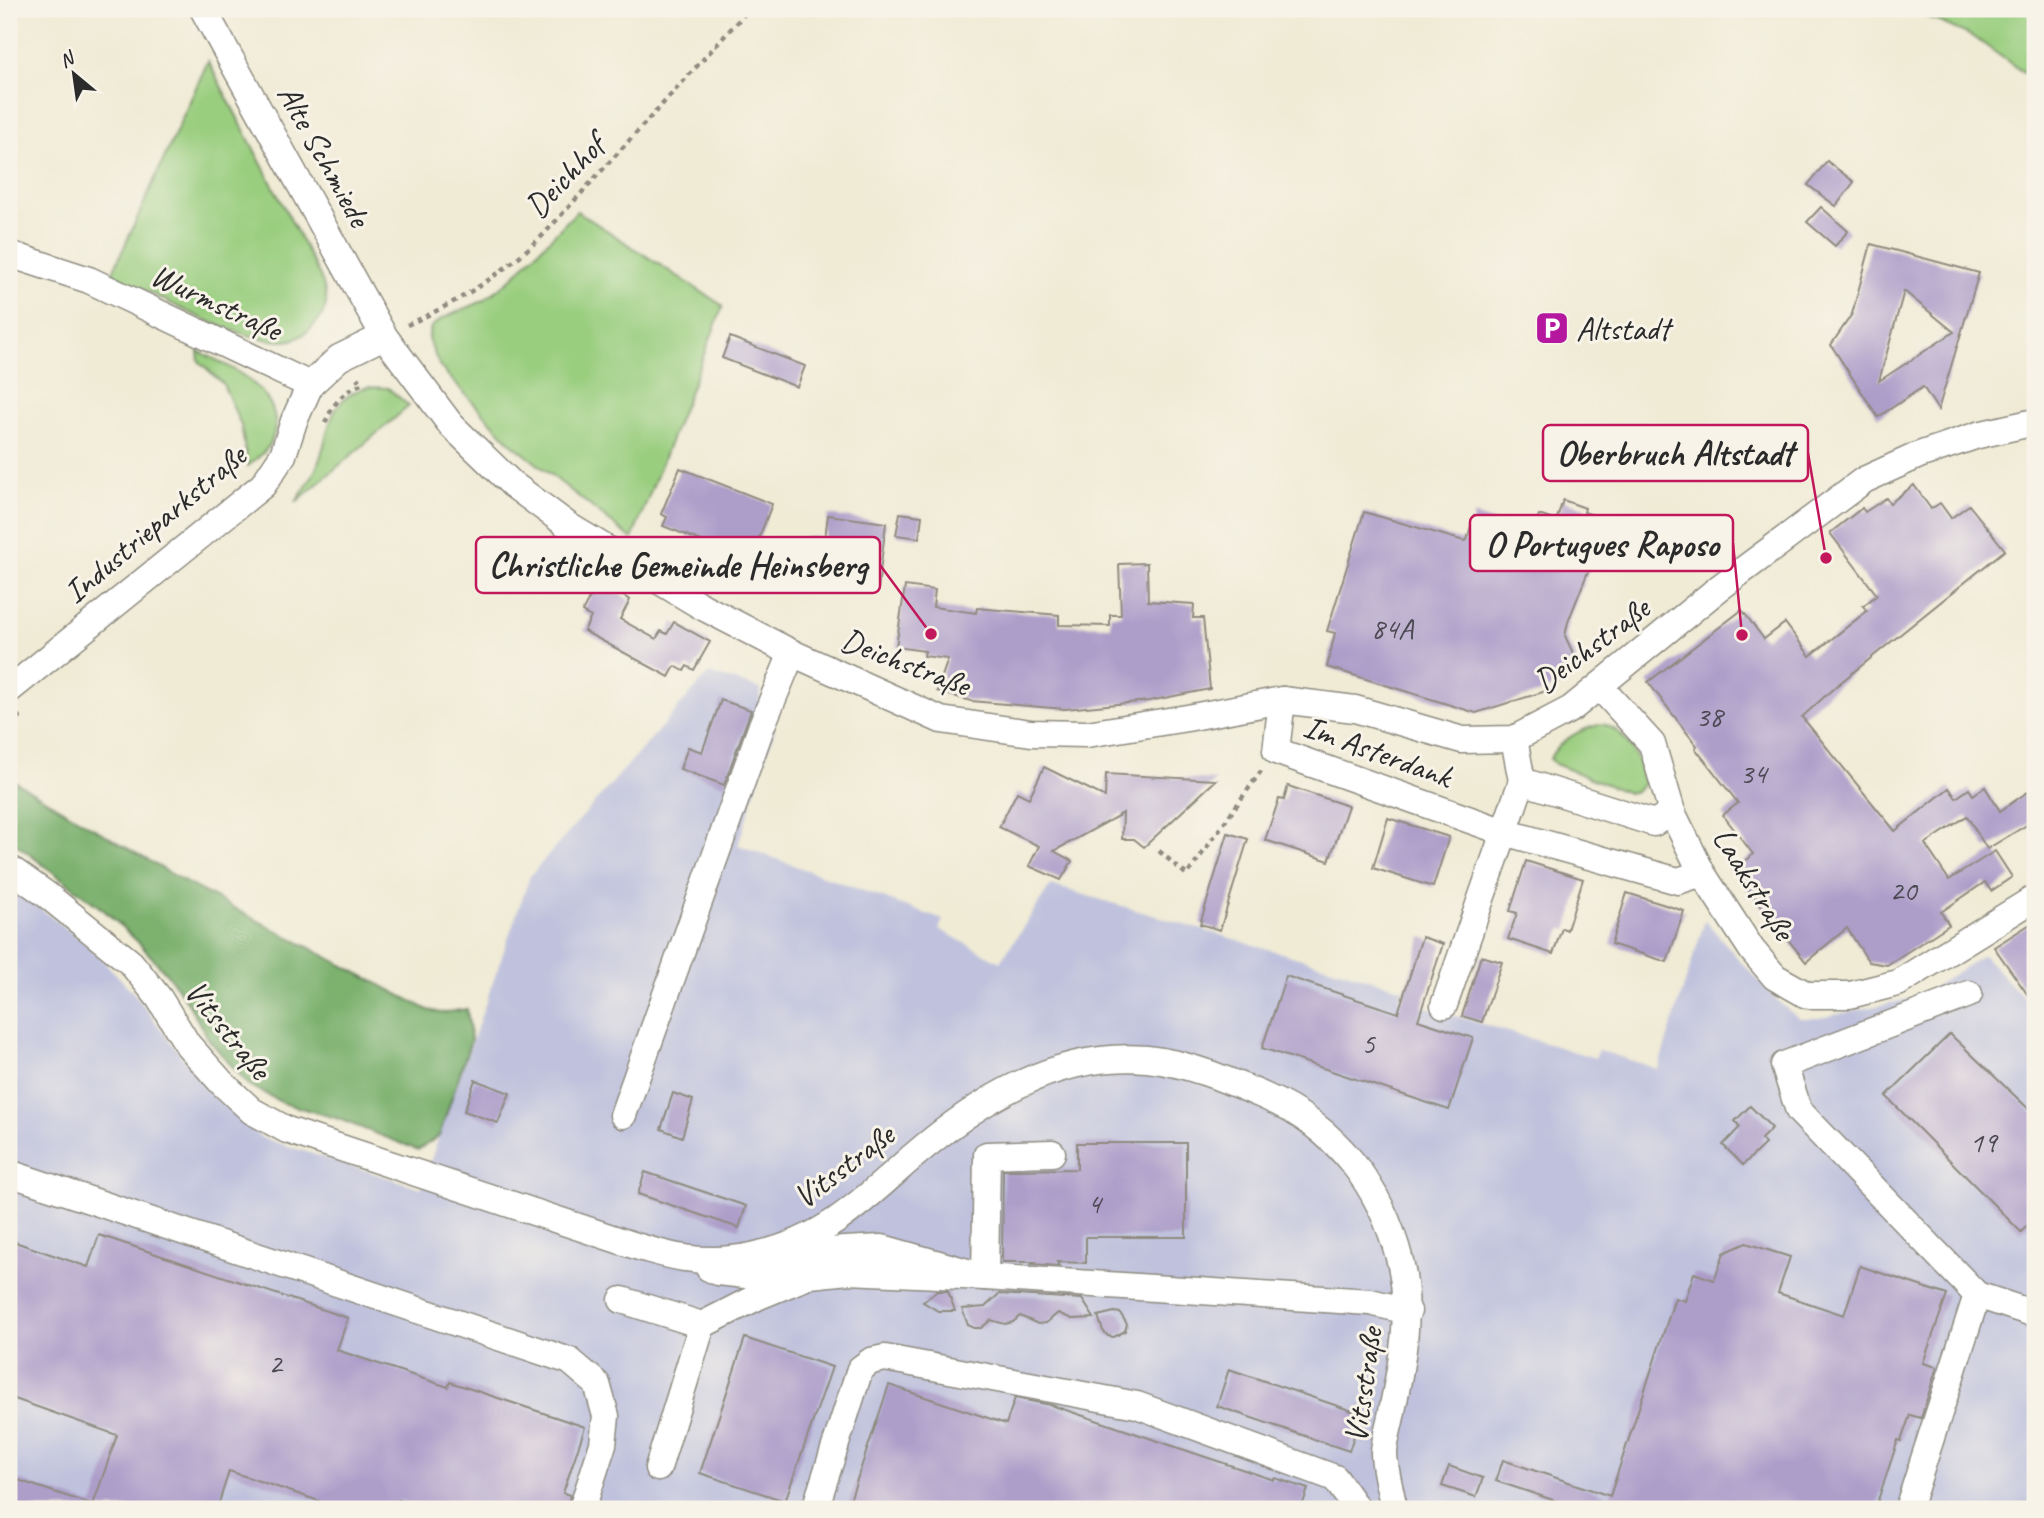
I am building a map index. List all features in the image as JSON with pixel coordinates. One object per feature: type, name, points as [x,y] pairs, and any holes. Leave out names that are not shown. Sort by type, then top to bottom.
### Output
[{"type":"street","name":"Alte Schmiede","points":[[203,9],[384,336]]},
{"type":"street","name":"Wurmstraße","points":[[9,254],[89,280],[310,385]]},
{"type":"street","points":[[310,385],[339,358],[384,336]]},
{"type":"street","name":"Deichstraße","points":[[384,336],[452,425],[512,484],[591,540],[703,607],[792,653],[941,720],[1031,733],[1087,733],[1282,700],[1354,709],[1462,740],[1514,739],[1571,709],[1719,588],[1864,480],[1919,455],[1978,435],[2035,422]]},
{"type":"street","name":"Industrieparkstraße","points":[[9,690],[263,485],[283,455],[310,385]]},
{"type":"street","points":[[623,1115],[762,725],[792,653]]},
{"type":"street","name":"Laakstraße","points":[[1599,685],[1652,744],[1672,812],[1702,873],[1752,950],[1775,977],[1807,995],[1850,995],[1898,983],[2035,898]]},
{"type":"street","name":"Im Asterdank","points":[[1282,700],[1276,751],[1504,832],[1678,881],[1702,873]]},
{"type":"street","points":[[1444,1005],[1522,781],[1514,739]]},
{"type":"street","points":[[1522,781],[1654,823],[1672,812]]},
{"type":"street","name":"Vitsstraße","points":[[9,868],[131,963],[159,998],[188,1045],[252,1111],[287,1130],[639,1247],[685,1258],[725,1259],[760,1254],[799,1242],[838,1220],[876,1192],[949,1126],[988,1099],[1032,1077],[1075,1065],[1108,1059],[1148,1059],[1227,1079],[1271,1098],[1309,1121],[1340,1148],[1368,1182],[1387,1219],[1401,1263],[1408,1311],[1403,1358],[1384,1451],[1394,1509]]},
{"type":"street","points":[[1969,994],[1784,1065],[1799,1111],[1977,1295],[2035,1314]]},
{"type":"street","points":[[985,1277],[987,1155],[1052,1153]]},
{"type":"street","points":[[9,1173],[570,1361],[597,1384],[606,1416],[603,1444],[582,1509]]},
{"type":"street","points":[[685,1258],[718,1272],[755,1276],[827,1251],[882,1248],[985,1277]]},
{"type":"street","points":[[621,1300],[702,1325],[759,1296],[810,1275],[848,1271],[985,1277],[1370,1302],[1408,1311]]},
{"type":"street","points":[[1908,1509],[1977,1295]]},
{"type":"street","points":[[658,1468],[702,1325]]},
{"type":"street","points":[[815,1509],[860,1369],[871,1361],[885,1358],[1137,1405],[1335,1478],[1357,1509]]},
{"type":"path","name":"Deichhof","points":[[384,336],[465,297],[515,262],[544,234],[749,9]]},
{"type":"path","points":[[1158,851],[1187,875],[1276,751]]},
{"type":"shaded area","points":[[709,673],[761,689],[756,722],[775,729],[738,845],[943,920],[939,929],[1000,962],[1051,885],[1403,989],[1399,999],[1595,1058],[1598,1050],[1658,1069],[1705,920],[1783,1006],[1799,1018],[1820,1018],[1918,997],[1983,955],[2035,1009],[2035,1509],[9,1509],[9,884],[90,947],[133,992],[208,1091],[262,1138],[421,1188],[530,876]]},
{"type":"green space","points":[[1910,9],[2035,9],[2035,81],[1974,37]]},
{"type":"green space","points":[[208,61],[321,278],[326,298],[325,309],[310,329],[294,339],[281,341],[238,333],[112,274]]},
{"type":"green space","points":[[577,211],[723,306],[632,539],[511,443],[440,367],[428,339],[431,327],[441,319],[483,301],[511,279]]},
{"type":"green space","points":[[198,351],[239,373],[264,394],[272,407],[275,421],[273,437],[263,453],[248,466],[241,425],[223,384],[199,361]]},
{"type":"green space","points":[[368,387],[388,388],[409,406],[296,502],[316,469],[337,408],[354,392]]},
{"type":"green space","points":[[1603,724],[1626,740],[1636,757],[1644,784],[1636,791],[1628,793],[1555,764],[1550,758],[1560,745],[1573,735]]},
{"type":"green space","points":[[9,778],[190,885],[428,1010],[442,1013],[467,1009],[471,1040],[439,1136],[418,1150],[336,1118],[283,1103],[248,1085],[209,1040],[168,975],[138,942],[106,912],[9,839]]},
{"type":"building","points":[[1827,161],[1854,182],[1836,206],[1808,185]]},
{"type":"building","points":[[1821,207],[1848,231],[1835,246],[1807,222]]},
{"type":"building","points":[[1871,244],[1979,273],[1938,410],[1923,387],[1878,417],[1831,345],[1852,314]],"holes":[[[1904,291],[1954,332],[1879,381]]]},
{"type":"building","points":[[730,337],[805,366],[797,387],[722,358]]},
{"type":"building","points":[[680,468],[772,504],[754,551],[749,549],[745,558],[663,526],[667,517],[661,514]]},
{"type":"building","points":[[1914,485],[1931,509],[1940,503],[1951,518],[1969,505],[2005,550],[1835,687],[1802,717],[1895,831],[1949,788],[1956,798],[1969,789],[1973,795],[1985,787],[2000,811],[2035,787],[2035,820],[1987,849],[1967,816],[1925,844],[1949,880],[1995,851],[2012,877],[1991,891],[1985,882],[1941,912],[1949,925],[1887,965],[1869,962],[1847,928],[1806,962],[1733,871],[1753,854],[1723,815],[1738,803],[1648,682],[1742,610],[1764,639],[1785,623],[1810,656],[1867,611],[1863,606],[1877,595],[1830,533],[1862,508],[1865,512],[1886,498],[1890,503]]},
{"type":"building","points":[[1563,500],[1585,508],[1584,512],[1608,520],[1597,547],[1603,557],[1591,564],[1565,636],[1580,668],[1546,691],[1476,713],[1327,667],[1335,633],[1327,631],[1364,512],[1464,541],[1467,540],[1474,515],[1529,539],[1539,515],[1556,521]]},
{"type":"building","points":[[900,513],[922,516],[919,538],[896,535]]},
{"type":"building","points":[[828,515],[886,523],[878,588],[860,585],[854,590],[831,587],[827,581],[802,578],[809,536],[825,538]]},
{"type":"building","points":[[1147,563],[1148,601],[1194,604],[1193,618],[1203,618],[1210,689],[1149,701],[1065,709],[971,701],[937,691],[948,659],[924,656],[925,651],[896,647],[905,586],[935,590],[933,607],[976,613],[977,608],[1059,615],[1059,625],[1110,626],[1110,615],[1121,615],[1119,564]]},
{"type":"building","points":[[598,582],[630,600],[620,619],[656,639],[661,631],[667,634],[674,622],[710,642],[694,670],[687,666],[684,671],[675,666],[669,677],[584,631],[591,617],[582,612]]},
{"type":"building","points":[[721,700],[751,710],[724,785],[680,769],[688,747],[702,752]]},
{"type":"building","points":[[1044,767],[1105,797],[1106,774],[1216,780],[1144,847],[1134,839],[1122,839],[1123,813],[1054,851],[1072,861],[1061,880],[1029,866],[1039,846],[999,827],[1017,792],[1029,798]]},
{"type":"building","points":[[1288,786],[1348,806],[1329,861],[1265,840],[1279,799],[1284,800]]},
{"type":"building","points":[[1388,818],[1449,837],[1433,887],[1373,868]]},
{"type":"building","points":[[1228,833],[1248,839],[1220,930],[1200,924]]},
{"type":"building","points":[[1526,861],[1583,879],[1567,930],[1562,928],[1553,954],[1508,939],[1517,913],[1510,911]]},
{"type":"building","points":[[1627,893],[1684,911],[1667,962],[1611,944]]},
{"type":"building","points":[[2035,921],[2035,1005],[1994,947]]},
{"type":"building","points":[[1422,937],[1443,944],[1418,1020],[1473,1038],[1449,1110],[1262,1048],[1286,976],[1398,1013]]},
{"type":"building","points":[[1481,956],[1502,962],[1482,1022],[1462,1016]]},
{"type":"building","points":[[1950,1034],[2035,1115],[2035,1218],[2021,1232],[1886,1096]]},
{"type":"building","points":[[475,1080],[510,1093],[498,1123],[464,1111]]},
{"type":"building","points":[[673,1093],[693,1100],[682,1137],[661,1129]]},
{"type":"building","points":[[1750,1106],[1772,1128],[1761,1139],[1765,1144],[1743,1165],[1723,1145],[1740,1127],[1735,1121]]},
{"type":"building","points":[[1077,1143],[1186,1143],[1186,1237],[1086,1237],[1086,1263],[1057,1262],[1059,1266],[1032,1264],[1035,1262],[1002,1262],[1003,1170],[1077,1169]]},
{"type":"building","points":[[645,1172],[746,1206],[739,1228],[638,1194]]},
{"type":"building","points":[[99,1235],[348,1318],[337,1350],[448,1387],[450,1382],[585,1427],[563,1493],[570,1495],[567,1509],[425,1509],[399,1500],[396,1509],[328,1509],[329,1505],[229,1471],[217,1509],[9,1509],[9,1477],[93,1505],[117,1435],[9,1397],[9,1240],[88,1267]]},
{"type":"building","points":[[1746,1243],[1790,1257],[1778,1293],[1844,1315],[1860,1266],[1947,1295],[1923,1363],[1937,1367],[1921,1418],[1910,1415],[1901,1441],[1898,1440],[1875,1509],[1580,1509],[1496,1481],[1503,1460],[1610,1496],[1675,1298],[1685,1301],[1694,1273],[1714,1280],[1724,1253]]},
{"type":"building","points":[[937,1291],[948,1291],[955,1311],[938,1311],[923,1302]]},
{"type":"building","points":[[999,1294],[1082,1299],[1094,1318],[1072,1319],[1058,1313],[1046,1323],[1038,1324],[1020,1316],[1005,1324],[991,1320],[981,1328],[968,1325],[962,1309],[985,1307]]},
{"type":"building","points":[[1120,1313],[1127,1324],[1125,1331],[1114,1337],[1103,1331],[1098,1316]]},
{"type":"building","points":[[745,1338],[832,1367],[785,1501],[700,1473]]},
{"type":"building","points":[[1229,1369],[1361,1414],[1349,1451],[1217,1406]]},
{"type":"building","points":[[889,1385],[1006,1424],[1015,1398],[1051,1405],[1308,1489],[1301,1509],[847,1509]]},
{"type":"building","points":[[1449,1466],[1483,1478],[1476,1497],[1442,1486]]},
{"type":"place","name":"Altstadt","points":[[1552,328]]},
{"type":"place","name":"Oberbruch Altstadt","points":[[1826,558]]},
{"type":"place","name":"Christliche Gemeinde Heinsberg","points":[[931,634]]},
{"type":"place","name":"O Portugues Raposo","points":[[1742,635]]}]
